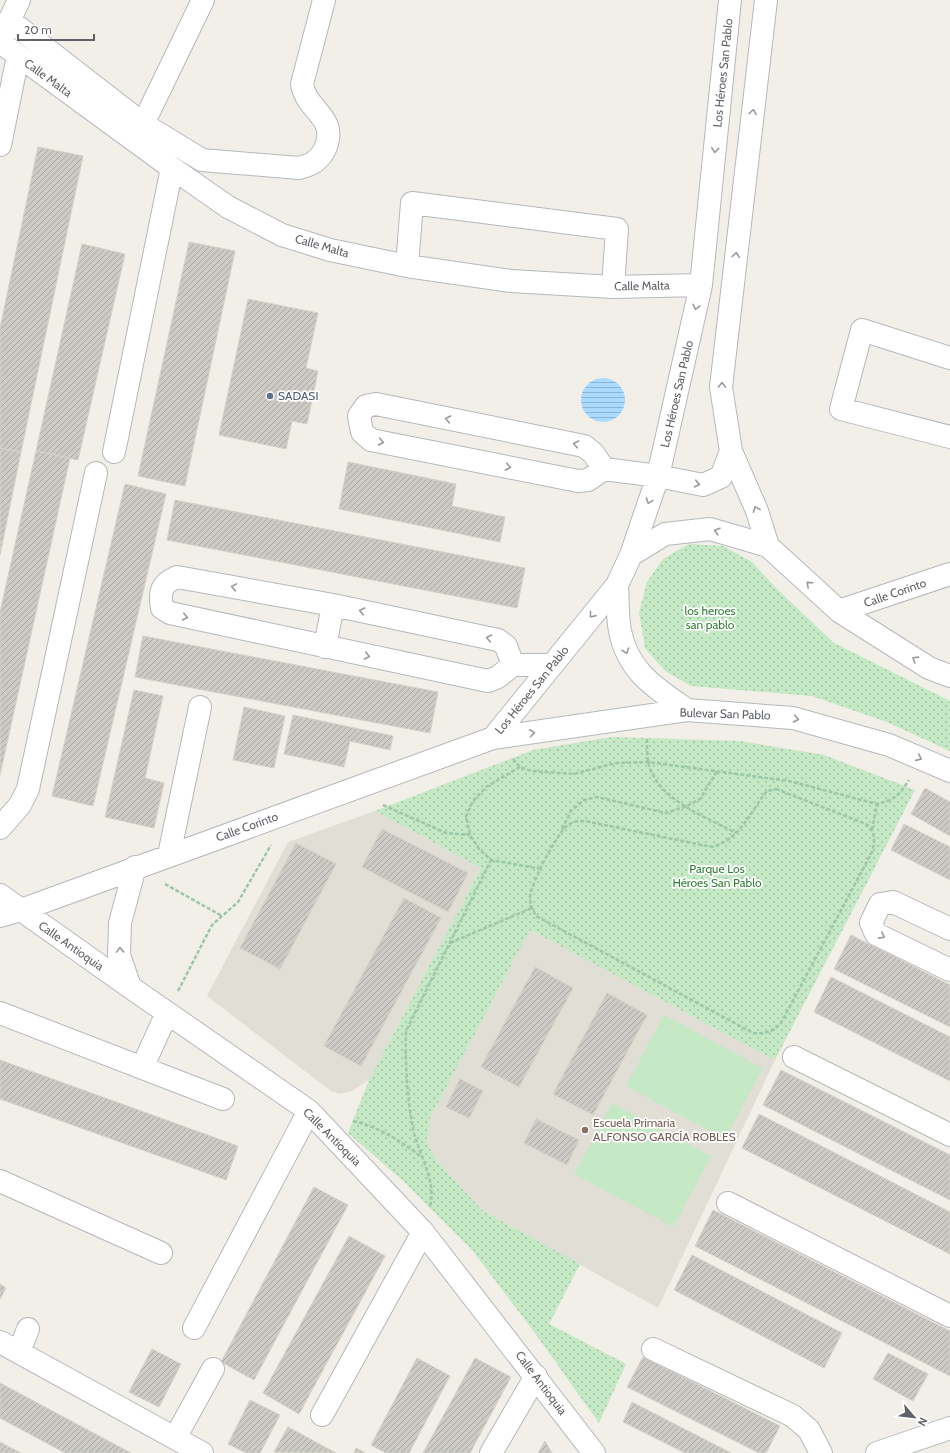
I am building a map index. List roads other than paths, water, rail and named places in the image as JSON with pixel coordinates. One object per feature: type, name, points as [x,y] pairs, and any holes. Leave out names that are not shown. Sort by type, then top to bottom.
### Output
[{"type":"street","points":[[0,41],[19,0]]},
{"type":"street","points":[[143,124],[203,0]]},
{"type":"street","points":[[9,20],[143,124],[202,160],[299,168],[313,164],[323,153],[329,139],[327,124],[304,93],[302,84],[324,0]]},
{"type":"street","name":"Los Héroes San Pablo","points":[[493,738],[617,585],[630,555],[658,476],[701,285],[730,0]]},
{"type":"street","points":[[766,0],[721,387],[731,451],[757,511],[768,546]]},
{"type":"street","name":"Calle Malta","points":[[0,41],[18,56],[228,207],[282,235],[330,250],[407,266],[511,281],[613,287],[701,285]]},
{"type":"street","points":[[0,145],[18,56]]},
{"type":"street","points":[[114,452],[172,168]]},
{"type":"street","points":[[407,266],[412,203],[617,229],[613,287]]},
{"type":"street","points":[[950,358],[862,330],[841,409],[950,437]]},
{"type":"street","points":[[604,469],[593,453],[584,446],[376,404],[366,406],[359,416],[362,432],[371,440],[578,481],[588,480],[604,469],[658,476],[703,485],[721,477],[731,451]]},
{"type":"street","points":[[0,828],[20,805],[28,789],[96,473]]},
{"type":"street","points":[[630,555],[665,534],[710,529],[768,546],[839,612],[929,668],[950,676]]},
{"type":"street","name":"Calle Corinto","points":[[839,612],[950,574]]},
{"type":"street","points":[[513,665],[506,646],[498,640],[333,605],[177,577],[167,581],[160,594],[162,608],[170,613],[488,681],[498,677],[513,665],[552,665]]},
{"type":"street","points":[[617,585],[620,631],[630,661],[648,683],[687,710]]},
{"type":"street","points":[[325,647],[333,605]]},
{"type":"street","points":[[169,855],[200,707]]},
{"type":"street","name":"Bulevar San Pablo","points":[[493,738],[687,710],[793,718],[889,745],[950,771]]},
{"type":"street","name":"Calle Corinto","points":[[0,916],[21,910],[135,867],[493,738]]},
{"type":"street","points":[[130,987],[119,955],[120,923],[135,867]]},
{"type":"street","name":"Calle Antioquia","points":[[0,895],[309,1111],[423,1232],[536,1376],[594,1453]]},
{"type":"street","points":[[950,929],[893,902],[880,904],[871,923],[876,934],[950,970]]},
{"type":"street","points":[[0,1013],[223,1099]]},
{"type":"street","points":[[142,1068],[167,1013]]},
{"type":"street","points":[[794,1057],[950,1135]]},
{"type":"street","points":[[194,1328],[309,1111]]},
{"type":"street","points":[[0,1180],[161,1253]]},
{"type":"street","points":[[728,1203],[950,1316]]},
{"type":"street","points":[[322,1415],[423,1232]]},
{"type":"street","points":[[19,1352],[28,1329]]},
{"type":"street","points":[[0,1342],[202,1453]]},
{"type":"street","points":[[653,1349],[793,1416],[809,1430],[821,1453]]},
{"type":"street","points":[[175,1438],[213,1369]]},
{"type":"street","points":[[492,1453],[536,1376]]},
{"type":"street","points":[[877,1453],[950,1428]]},
{"type":"water","points":[[603,378],[615,382],[621,388],[625,400],[621,412],[615,418],[603,422],[591,418],[585,412],[581,400],[585,388],[591,382]]},
{"type":"place","name":"SADASI","points":[[270,396]]},
{"type":"place","name":"Escuela Primaria ALFONSO GARCÍA ROBLES","points":[[585,1130]]},
{"type":"park label","name":"los heroes san pablo","points":[[710,618]]},
{"type":"park label","name":"Parque Los Héroes San Pablo","points":[[717,876]]}]
